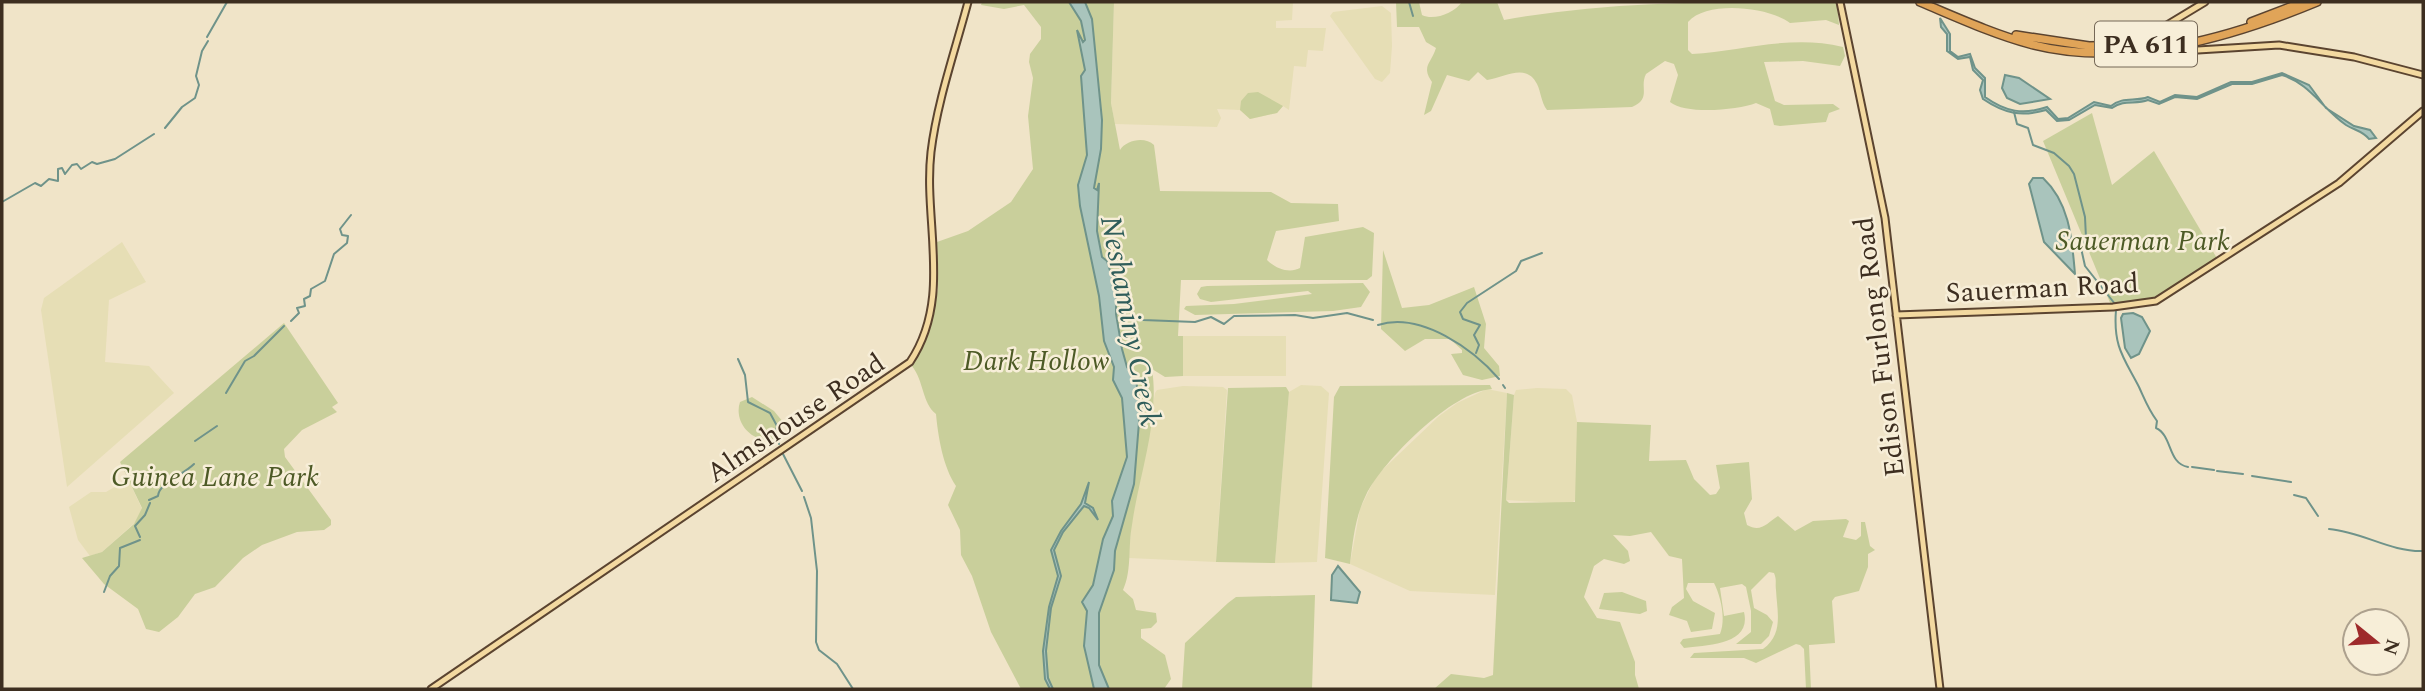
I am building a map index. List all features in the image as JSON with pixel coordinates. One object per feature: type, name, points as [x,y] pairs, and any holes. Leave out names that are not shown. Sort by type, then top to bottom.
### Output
[{"type":"highway","name":"PA 611","points":[[1920,2],[2039,46],[2108,53],[2172,45],[2222,33],[2318,2]]},
{"type":"highway","name":"PA 611","points":[[2249,25],[2303,2]]},
{"type":"highway","name":"PA 611","points":[[1979,25],[2047,42],[2070,44],[2136,45],[2222,33]]},
{"type":"main road","name":"Almshouse Road","points":[[431,689],[910,362],[929,311],[935,279],[929,176],[932,141],[968,2]]},
{"type":"main road","name":"Edison Furlong Road","points":[[1840,2],[1882,202],[1940,689]]},
{"type":"main road","points":[[2070,44],[2119,42],[2143,36],[2204,2]]},
{"type":"main road","points":[[2108,53],[2258,44],[2308,48],[2423,75]]},
{"type":"main road","name":"Sauerman Road","points":[[1896,315],[2113,307],[2156,301],[2339,183],[2423,111]]},
{"type":"shaded area","points":[[1114,2],[1293,2],[1292,20],[1276,21],[1276,28],[1326,28],[1323,51],[1308,50],[1306,67],[1294,66],[1289,110],[1283,106],[1277,113],[1250,119],[1240,110],[1217,109],[1221,118],[1217,127],[1115,124],[1111,103]]},
{"type":"shaded area","points":[[1382,6],[1391,13],[1392,46],[1390,73],[1382,82],[1375,79],[1330,16],[1333,12]]},
{"type":"shaded area","points":[[122,242],[146,282],[109,300],[105,362],[149,366],[174,393],[67,487],[41,310],[44,298]]},
{"type":"shaded area","points":[[1183,336],[1286,336],[1286,376],[1183,376]]},
{"type":"shaded area","points":[[1301,385],[1321,386],[1329,393],[1317,562],[1275,563],[1289,392]]},
{"type":"shaded area","points":[[1183,386],[1223,387],[1227,390],[1216,562],[1129,558],[1131,527],[1155,393],[1157,390]]},
{"type":"shaded area","points":[[1487,389],[1507,393],[1495,595],[1410,591],[1350,564],[1360,509],[1376,476],[1439,416],[1457,403]]},
{"type":"shaded area","points":[[1566,389],[1572,395],[1577,422],[1577,498],[1571,504],[1506,500],[1514,395],[1516,390]]},
{"type":"shaded area","points":[[128,479],[142,509],[140,518],[102,552],[90,556],[78,540],[69,507],[91,492],[106,492]]},
{"type":"green space","name":"Dark Hollow","points":[[982,2],[1114,2],[1111,103],[1120,150],[1136,140],[1154,145],[1160,191],[1271,192],[1291,203],[1338,204],[1339,221],[1276,231],[1267,260],[1274,265],[1287,270],[1300,268],[1305,237],[1363,227],[1374,233],[1372,276],[1367,280],[1181,280],[1178,336],[1183,336],[1183,376],[1165,377],[1152,369],[1154,389],[1151,428],[1135,506],[1128,575],[1123,590],[1133,599],[1136,610],[1156,613],[1157,622],[1151,628],[1141,629],[1141,638],[1165,655],[1171,679],[1164,689],[1021,689],[991,632],[972,576],[961,555],[960,530],[948,505],[956,486],[944,461],[936,414],[928,404],[912,366],[938,290],[937,242],[968,231],[1011,202],[1033,169],[1028,116],[1033,78],[1029,62],[1030,54],[1041,39],[1041,27],[1024,5],[1004,9],[981,5]]},
{"type":"green space","points":[[1396,2],[1419,2],[1422,15],[1432,17],[1449,13],[1462,2],[1497,2],[1504,20],[1545,13],[1628,6],[1711,2],[1837,2],[1839,25],[1826,20],[1790,23],[1768,13],[1738,8],[1709,11],[1688,22],[1688,50],[1692,54],[1805,42],[1843,47],[1845,56],[1840,66],[1803,61],[1764,62],[1775,101],[1784,105],[1833,104],[1840,109],[1829,113],[1826,122],[1780,126],[1774,125],[1770,109],[1756,103],[1737,108],[1688,109],[1670,102],[1678,75],[1674,64],[1665,61],[1646,74],[1642,100],[1632,107],[1547,110],[1537,84],[1527,74],[1514,73],[1487,80],[1478,72],[1469,81],[1447,75],[1431,111],[1424,115],[1432,82],[1427,68],[1436,48],[1426,42],[1419,27],[1397,27]]},
{"type":"green space","points":[[1258,92],[1283,106],[1277,113],[1250,119],[1240,110],[1241,101],[1248,93]]},
{"type":"green space","name":"Sauerman Park","points":[[2092,113],[2112,185],[2154,151],[2218,260],[2155,299],[2111,305],[2043,141]]},
{"type":"green space","points":[[1383,250],[1402,308],[1429,305],[1474,287],[1486,324],[1484,348],[1499,366],[1500,376],[1482,380],[1463,375],[1451,354],[1462,353],[1462,350],[1450,339],[1425,339],[1405,351],[1381,329]]},
{"type":"green space","points":[[1363,283],[1370,292],[1361,307],[1333,311],[1195,315],[1184,309],[1186,306],[1234,304],[1312,294],[1308,291],[1211,302],[1200,299],[1197,294],[1201,287],[1207,286]]},
{"type":"green space","name":"Guinea Lane Park","points":[[284,323],[338,403],[332,407],[337,412],[302,430],[284,449],[285,457],[331,520],[331,525],[324,530],[297,532],[262,545],[243,558],[215,587],[195,594],[178,617],[159,632],[146,629],[138,609],[104,584],[82,558],[102,552],[134,524],[142,508],[120,462]]},
{"type":"green space","points":[[1490,385],[1492,389],[1476,393],[1439,414],[1387,464],[1362,503],[1350,564],[1325,558],[1334,397],[1340,386]]},
{"type":"green space","points":[[1286,387],[1289,392],[1275,563],[1216,562],[1228,388]]},
{"type":"green space","points":[[1507,393],[1514,395],[1506,500],[1509,503],[1575,502],[1577,422],[1651,425],[1649,461],[1686,460],[1694,479],[1710,495],[1716,494],[1720,488],[1716,465],[1749,462],[1752,499],[1744,513],[1747,525],[1760,528],[1778,516],[1795,531],[1813,521],[1846,519],[1849,521],[1843,537],[1856,540],[1861,536],[1861,522],[1865,522],[1870,546],[1875,550],[1868,554],[1868,567],[1859,591],[1835,597],[1832,601],[1835,643],[1809,645],[1811,689],[1806,689],[1804,649],[1800,645],[1796,644],[1756,663],[1744,658],[1690,658],[1694,653],[1763,649],[1770,643],[1778,622],[1775,575],[1769,572],[1751,590],[1754,608],[1773,622],[1769,636],[1761,644],[1736,644],[1751,632],[1751,611],[1746,587],[1742,584],[1720,588],[1724,616],[1744,612],[1745,623],[1741,631],[1726,641],[1684,648],[1680,643],[1683,639],[1720,634],[1723,615],[1719,595],[1714,583],[1688,583],[1686,589],[1693,601],[1715,613],[1712,629],[1691,632],[1687,621],[1669,615],[1672,607],[1684,598],[1682,559],[1669,556],[1651,532],[1630,536],[1613,535],[1628,551],[1630,561],[1624,564],[1604,559],[1594,566],[1584,597],[1597,618],[1620,622],[1635,662],[1639,689],[1434,689],[1451,674],[1484,678],[1493,675]]},
{"type":"green space","points":[[752,397],[774,411],[783,422],[782,434],[778,439],[760,439],[744,427],[739,415],[740,402]]},
{"type":"green space","points":[[1622,592],[1646,601],[1647,611],[1640,614],[1599,609],[1604,593]]},
{"type":"green space","points":[[1315,595],[1312,689],[1182,689],[1185,643],[1236,597]]},
{"type":"water","points":[[1069,2],[1085,2],[1092,19],[1102,120],[1101,149],[1094,188],[1097,190],[1099,183],[1097,231],[1102,257],[1107,261],[1116,290],[1116,314],[1122,349],[1127,367],[1136,379],[1140,410],[1134,484],[1115,551],[1114,570],[1099,613],[1099,665],[1109,689],[1094,689],[1084,646],[1087,611],[1082,602],[1093,585],[1103,539],[1113,516],[1112,501],[1127,457],[1122,398],[1113,380],[1114,367],[1104,341],[1099,296],[1080,206],[1078,185],[1087,155],[1081,76],[1085,70],[1077,30],[1083,42],[1085,40],[1081,21]]},
{"type":"water","points":[[1940,18],[1950,34],[1950,51],[1958,57],[1970,54],[1975,68],[1985,78],[1985,97],[2015,111],[2047,107],[2058,119],[2068,118],[2094,102],[2111,106],[2120,101],[2148,97],[2160,102],[2175,95],[2197,97],[2231,82],[2252,82],[2282,73],[2309,85],[2325,106],[2300,84],[2282,75],[2252,84],[2232,84],[2197,99],[2175,97],[2159,104],[2148,100],[2112,108],[2095,105],[2069,120],[2057,121],[2046,110],[2014,113],[1983,99],[1980,90],[1983,80],[1973,70],[1970,57],[1958,59],[1947,51],[1947,34],[1941,27]]},
{"type":"water","points":[[2005,75],[2019,78],[2050,99],[2020,104],[2007,98],[2002,88]]},
{"type":"water","points":[[2327,109],[2354,126],[2370,130],[2376,138],[2369,139]]},
{"type":"water","points":[[2033,178],[2043,178],[2064,210],[2071,235],[2075,274],[2044,242],[2029,184]]},
{"type":"water","points":[[2133,313],[2142,317],[2150,331],[2139,354],[2131,358],[2125,348],[2121,318],[2123,314]]},
{"type":"water","points":[[1089,482],[1085,503],[1093,508],[1098,520],[1089,508],[1084,506],[1063,532],[1054,550],[1061,576],[1051,608],[1046,651],[1048,678],[1053,689],[1050,689],[1045,679],[1043,651],[1049,607],[1058,576],[1051,550],[1081,504]]},
{"type":"water","points":[[1338,566],[1360,592],[1357,603],[1331,600],[1332,575]]},
{"type":"waterway","points":[[207,37],[227,2]]},
{"type":"waterway","points":[[1409,2],[1413,16]]},
{"type":"waterway","points":[[165,128],[182,107],[195,98],[199,85],[196,76],[202,51],[208,41]]},
{"type":"waterway","points":[[2014,112],[2017,124],[2028,128],[2033,145],[2054,153],[2074,174],[2085,217],[2086,238],[2081,248],[2085,266],[2115,304]]},
{"type":"waterway","points":[[2,202],[35,183],[41,186],[49,179],[58,181],[58,169],[62,168],[65,174],[72,165],[77,164],[81,169],[92,162],[97,164],[115,159],[154,134]]},
{"type":"waterway","points":[[291,321],[299,313],[297,308],[305,306],[304,299],[310,296],[311,289],[325,281],[334,254],[347,243],[348,236],[342,235],[340,229],[351,215]]},
{"type":"waterway","points":[[1476,353],[1479,345],[1474,335],[1480,325],[1463,319],[1460,312],[1467,303],[1516,271],[1521,261],[1542,253]]},
{"type":"waterway","points":[[2116,310],[2116,334],[2124,360],[2157,421],[2156,428],[2165,437],[2181,465],[2188,467]]},
{"type":"waterway","name":"Neshaminy Creek","points":[[1117,313],[1143,320],[1195,322],[1211,317],[1224,324],[1234,316],[1295,315],[1313,318],[1347,313],[1373,320]]},
{"type":"waterway","points":[[1378,325],[1395,322],[1429,328],[1461,345],[1499,379]]},
{"type":"waterway","points":[[226,393],[245,361],[254,356],[284,326]]},
{"type":"waterway","points":[[738,359],[745,375],[748,402],[770,413],[777,426],[775,434],[779,444]]},
{"type":"waterway","points":[[195,441],[217,426]]},
{"type":"waterway","points":[[783,454],[802,491]]},
{"type":"waterway","points":[[149,500],[158,496],[162,487],[194,464]]},
{"type":"waterway","points":[[2192,467],[2214,470]]},
{"type":"waterway","points":[[2217,471],[2243,474]]},
{"type":"waterway","points":[[2252,476],[2291,482]]},
{"type":"waterway","points":[[2294,495],[2306,498],[2318,516]]},
{"type":"waterway","points":[[804,497],[811,518],[817,571],[816,642],[819,650],[837,664],[853,689]]},
{"type":"waterway","points":[[140,537],[135,526],[145,515],[150,503]]},
{"type":"waterway","points":[[2329,529],[2399,548],[2423,551]]},
{"type":"waterway","points":[[104,592],[110,576],[119,566],[120,548],[140,540]]}]
